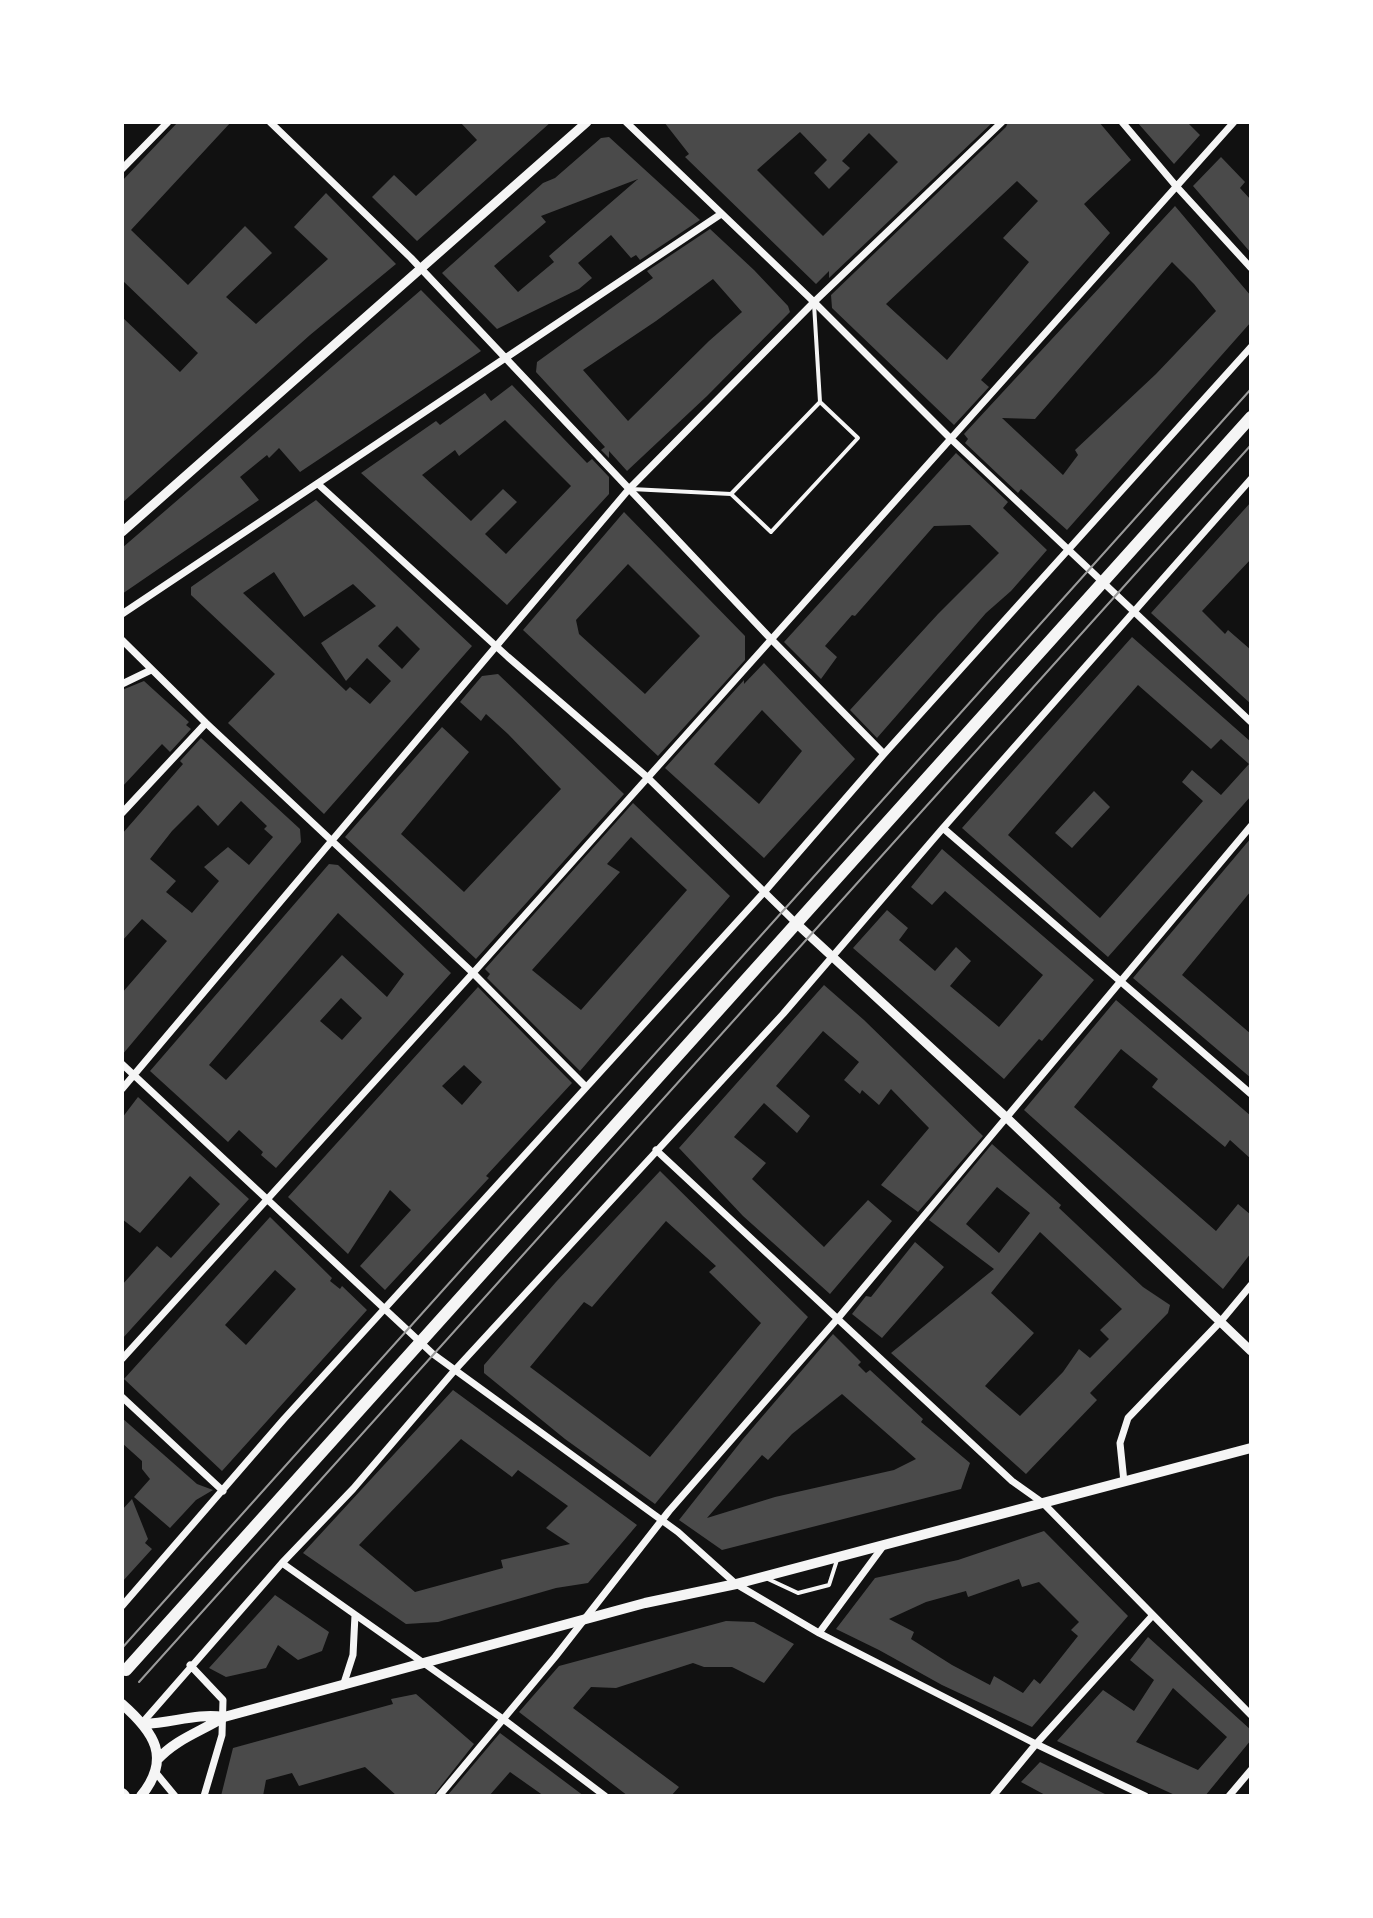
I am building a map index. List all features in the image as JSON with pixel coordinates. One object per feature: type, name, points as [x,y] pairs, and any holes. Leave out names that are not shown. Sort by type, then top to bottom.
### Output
[{"type":"main road","points":[[126,1670],[1251,417]]},
{"type":"main road","points":[[157,1760],[182,1738],[202,1731],[224,1717],[645,1603],[838,1558],[1251,1448]]},
{"type":"main road","points":[[122,1704],[152,1735],[156,1773],[141,1796]]},
{"type":"main road","points":[[143,1723],[176,1721],[202,1714],[224,1717]]},
{"type":"street","points":[[122,169],[168,122]]},
{"type":"street","points":[[270,122],[421,269],[884,754]]},
{"type":"street","points":[[122,532],[587,122]]},
{"type":"street","points":[[626,122],[1101,583],[1251,722]]},
{"type":"street","points":[[122,1089],[629,489],[814,302],[1002,122]]},
{"type":"street","points":[[1122,122],[1251,268]]},
{"type":"street","points":[[122,1359],[473,973],[1234,122]]},
{"type":"street","points":[[122,614],[721,214]]},
{"type":"street","points":[[122,1606],[284,1419],[766,890],[884,754],[1251,347]]},
{"type":"street","points":[[143,1723],[190,1665],[203,1655],[282,1563],[353,1489],[454,1371],[833,957],[1251,479]]},
{"type":"street","points":[[318,484],[496,646],[647,777],[766,890],[797,924],[1007,1118],[1251,1351]]},
{"type":"street","points":[[122,640],[473,973],[586,1087]]},
{"type":"street","points":[[122,684],[151,670]]},
{"type":"street","points":[[122,813],[206,723]]},
{"type":"street","points":[[439,1796],[661,1521],[839,1317],[1251,826]]},
{"type":"street","points":[[943,828],[1251,1094]]},
{"type":"street","points":[[122,1064],[454,1371],[661,1521],[736,1584],[819,1633],[1145,1796]]},
{"type":"street","points":[[656,1150],[1012,1481],[1043,1503],[1251,1715]]},
{"type":"street","points":[[1124,1482],[1120,1443],[1128,1418],[1221,1321],[1251,1285]]},
{"type":"street","points":[[122,1397],[223,1491]]},
{"type":"street","points":[[819,1633],[884,1545]]},
{"type":"street","points":[[282,1563],[503,1719],[605,1796]]},
{"type":"street","points":[[343,1686],[353,1655],[355,1615]]},
{"type":"street","points":[[993,1796],[1153,1615]]},
{"type":"street","points":[[190,1665],[223,1700],[222,1735],[204,1796]]},
{"type":"street","points":[[1229,1796],[1251,1770]]},
{"type":"street","points":[[156,1773],[175,1796]]},
{"type":"lane","points":[[629,489],[731,494],[771,532],[858,438],[820,402],[814,302]]},
{"type":"lane","points":[[731,494],[820,402]]},
{"type":"lane","points":[[762,1577],[798,1593],[819,1588],[829,1585],[838,1558]]},
{"type":"building","points":[[178,122],[231,122],[131,230],[188,285],[245,226],[272,253],[226,297],[256,324],[328,259],[294,227],[326,193],[396,264],[310,335],[122,503],[122,317],[180,372],[198,353],[122,280],[122,181]]},
{"type":"building","points":[[460,122],[551,122],[417,241],[372,197],[394,175],[416,196],[477,140]]},
{"type":"building","points":[[664,122],[993,122],[829,278],[829,271],[816,284],[685,157],[689,154]],"holes":[[[800,132],[827,160],[814,173],[829,189],[850,168],[842,161],[869,133],[898,162],[823,236],[757,170]]]},
{"type":"building","points":[[1008,122],[1099,122],[1131,160],[1084,204],[1110,233],[981,380],[989,387],[954,425],[832,308],[831,295]],"holes":[[[1017,181],[1038,201],[1003,238],[1029,262],[947,360],[886,304]]]},
{"type":"building","points":[[1137,122],[1187,122],[1200,135],[1174,164]]},
{"type":"building","points":[[609,137],[700,220],[640,260],[636,255],[631,258],[611,235],[578,263],[592,278],[579,289],[497,329],[442,273],[543,183],[555,178],[601,138]],"holes":[[[638,179],[549,256],[554,262],[518,292],[494,266],[546,222],[541,216]]]},
{"type":"building","points":[[1221,157],[1245,182],[1240,188],[1251,200],[1251,253],[1193,186]]},
{"type":"building","points":[[1175,206],[1251,296],[1251,322],[1067,530],[1021,489],[1018,493],[965,443],[968,439],[964,434]],"holes":[[[1172,262],[1216,311],[1156,374],[1075,450],[1078,455],[1063,475],[1002,418],[1035,419]]]},
{"type":"building","points":[[710,229],[754,270],[790,312],[627,471],[609,451],[609,458],[601,450],[605,447],[536,372],[537,362],[653,278],[647,271]],"holes":[[[713,279],[742,312],[628,421],[583,370]]]},
{"type":"building","points":[[421,290],[481,351],[300,472],[279,448],[269,458],[267,455],[240,477],[259,500],[122,594],[122,548]]},
{"type":"building","points":[[512,385],[587,463],[592,459],[609,477],[609,494],[507,605],[361,473],[436,421],[440,425],[485,393],[491,401]],"holes":[[[505,420],[571,486],[506,554],[485,534],[517,502],[503,489],[471,521],[422,475],[455,450],[459,456]]]},
{"type":"building","points":[[956,453],[1008,502],[1003,508],[1047,550],[1011,591],[986,613],[877,738],[850,710],[999,553],[970,525],[934,526],[825,646],[837,657],[821,679],[784,642]]},
{"type":"building","points":[[316,500],[472,646],[324,814],[228,723],[275,674],[191,595],[191,587]],"holes":[[[274,572],[304,617],[353,584],[376,606],[321,643],[346,681],[367,658],[391,681],[370,704],[350,687],[346,691],[243,593]],[[397,626],[420,649],[402,669],[378,646]]]},
{"type":"building","points":[[1251,502],[1251,559],[1202,611],[1225,634],[1228,630],[1251,650],[1251,704],[1151,613]]},
{"type":"building","points":[[624,512],[745,636],[745,660],[658,756],[523,630]],"holes":[[[628,564],[700,636],[645,694],[579,634],[576,620]]]},
{"type":"building","points":[[1132,637],[1251,742],[1251,796],[1108,957],[962,828]],"holes":[[[1138,685],[1211,749],[1221,739],[1249,764],[1221,795],[1192,770],[1182,782],[1203,801],[1100,918],[1008,835]]]},
{"type":"building","points":[[764,663],[855,759],[764,858],[665,768],[744,680],[744,684]],"holes":[[[762,710],[802,751],[759,804],[714,764]]]},
{"type":"building","points":[[498,674],[624,794],[476,959],[345,837],[442,727],[469,752],[401,834],[464,892],[561,789],[486,714],[481,721],[460,702],[482,676]]},
{"type":"building","points":[[144,681],[189,722],[186,725],[191,729],[170,752],[162,744],[122,787],[122,690]]},
{"type":"building","points":[[201,738],[300,829],[301,842],[122,1055],[122,993],[167,941],[142,919],[122,941],[122,834],[183,764],[180,761]],"holes":[[[241,801],[267,826],[264,829],[273,837],[249,865],[228,847],[204,867],[219,881],[192,913],[166,892],[176,881],[150,859],[198,805],[218,826]]]},
{"type":"building","points":[[1094,791],[1110,807],[1072,848],[1055,833]]},
{"type":"building","points":[[633,803],[730,896],[580,1071],[487,978],[490,974],[485,969]],"holes":[[[631,837],[687,890],[581,1010],[532,970],[620,872],[607,864]]]},
{"type":"building","points":[[1251,838],[1251,891],[1182,975],[1251,1034],[1251,1078],[1133,978]]},
{"type":"building","points":[[942,849],[1094,980],[1042,1041],[1039,1039],[1004,1079],[853,948],[887,910],[908,928],[899,940],[935,971],[956,947],[971,961],[950,986],[999,1027],[1043,975],[945,891],[932,905],[911,887]]},
{"type":"building","points":[[329,864],[338,865],[451,973],[276,1168],[239,1130],[228,1142],[150,1071]],"holes":[[[338,913],[404,974],[387,997],[342,955],[226,1080],[209,1065]],[[341,998],[362,1018],[342,1040],[320,1021]]]},
{"type":"building","points":[[824,985],[983,1136],[918,1212],[881,1185],[929,1128],[891,1089],[879,1105],[844,1080],[859,1062],[823,1031],[776,1086],[810,1116],[797,1133],[764,1103],[734,1137],[766,1163],[752,1179],[824,1247],[868,1200],[892,1221],[830,1294],[743,1216],[679,1148]]},
{"type":"building","points":[[478,987],[572,1083],[385,1290],[360,1266],[411,1210],[390,1190],[348,1254],[288,1197]],"holes":[[[464,1065],[482,1082],[462,1105],[442,1086]]]},
{"type":"building","points":[[1116,1000],[1251,1116],[1251,1159],[1230,1140],[1225,1147],[1152,1087],[1158,1079],[1121,1049],[1074,1107],[1216,1231],[1238,1204],[1251,1215],[1251,1253],[1223,1289],[1024,1110]]},
{"type":"building","points":[[138,1097],[249,1199],[122,1339],[122,1285],[157,1246],[171,1258],[220,1204],[190,1176],[140,1233],[122,1219],[122,1118]]},
{"type":"building","points":[[992,1144],[1061,1205],[1059,1208],[1143,1287],[1170,1305],[1168,1313],[1090,1393],[1097,1400],[1026,1474],[891,1353],[994,1269],[929,1220]],"holes":[[[997,1187],[1030,1213],[999,1253],[966,1224]],[[1040,1232],[1122,1309],[1100,1330],[1109,1339],[1090,1358],[1079,1349],[1063,1372],[1020,1416],[985,1386],[1034,1333],[991,1293]]]},
{"type":"building","points":[[660,1171],[808,1317],[655,1504],[565,1439],[484,1373],[484,1365],[556,1282]],"holes":[[[666,1221],[716,1266],[709,1272],[761,1323],[650,1457],[530,1367],[584,1302],[592,1307]]]},
{"type":"building","points":[[270,1217],[332,1278],[330,1281],[340,1289],[342,1286],[367,1310],[222,1471],[124,1379]],"holes":[[[275,1270],[296,1289],[246,1345],[225,1325]]]},
{"type":"building","points":[[915,1242],[944,1267],[882,1338],[852,1314],[866,1296],[871,1297]]},
{"type":"building","points":[[833,1334],[861,1362],[858,1365],[866,1373],[870,1370],[923,1419],[921,1422],[970,1463],[961,1489],[722,1550],[679,1520]],"holes":[[[842,1394],[916,1459],[894,1470],[775,1497],[707,1518],[762,1455],[768,1460],[792,1434]]]},
{"type":"building","points":[[453,1390],[637,1525],[588,1583],[556,1588],[438,1622],[406,1624],[303,1553]],"holes":[[[461,1439],[512,1477],[518,1470],[568,1506],[546,1528],[570,1544],[501,1560],[503,1568],[415,1592],[359,1545]]]},
{"type":"building","points":[[122,1418],[197,1484],[213,1490],[196,1500],[170,1528],[134,1497],[150,1479],[142,1469],[142,1461],[122,1443]]},
{"type":"building","points":[[132,1499],[148,1539],[145,1543],[152,1549],[122,1582],[122,1510]]},
{"type":"building","points":[[1044,1531],[1128,1616],[1032,1727],[942,1685],[836,1629],[875,1578],[958,1560]],"holes":[[[1019,1579],[1022,1587],[1039,1582],[1079,1622],[1071,1630],[1078,1636],[1040,1684],[1034,1679],[1023,1693],[994,1676],[990,1685],[952,1665],[911,1639],[914,1632],[889,1619],[926,1602],[966,1591],[968,1597]]]},
{"type":"building","points":[[275,1595],[329,1632],[322,1651],[298,1660],[278,1645],[266,1668],[226,1677],[209,1668]]},
{"type":"building","points":[[726,1621],[754,1622],[794,1644],[764,1683],[732,1667],[704,1667],[693,1663],[616,1688],[591,1687],[573,1708],[679,1787],[671,1796],[628,1796],[519,1712],[559,1666]]},
{"type":"building","points":[[1148,1637],[1251,1730],[1251,1740],[1205,1796],[1177,1796],[1057,1741],[1103,1690],[1134,1711],[1154,1680],[1130,1660]],"holes":[[[1173,1688],[1227,1737],[1198,1770],[1136,1742]]]},
{"type":"building","points":[[416,1694],[474,1744],[433,1796],[397,1796],[365,1767],[299,1786],[292,1773],[266,1780],[263,1796],[221,1796],[233,1748],[393,1704],[391,1699]]},
{"type":"building","points":[[500,1733],[584,1796],[544,1796],[510,1772],[489,1796],[447,1796]]},
{"type":"building","points":[[1040,1762],[1109,1796],[1047,1796],[1021,1782]]},
{"type":"tram line","points":[[122,1648],[1251,389]]},
{"type":"tram line","points":[[139,1682],[1251,445]]}]
